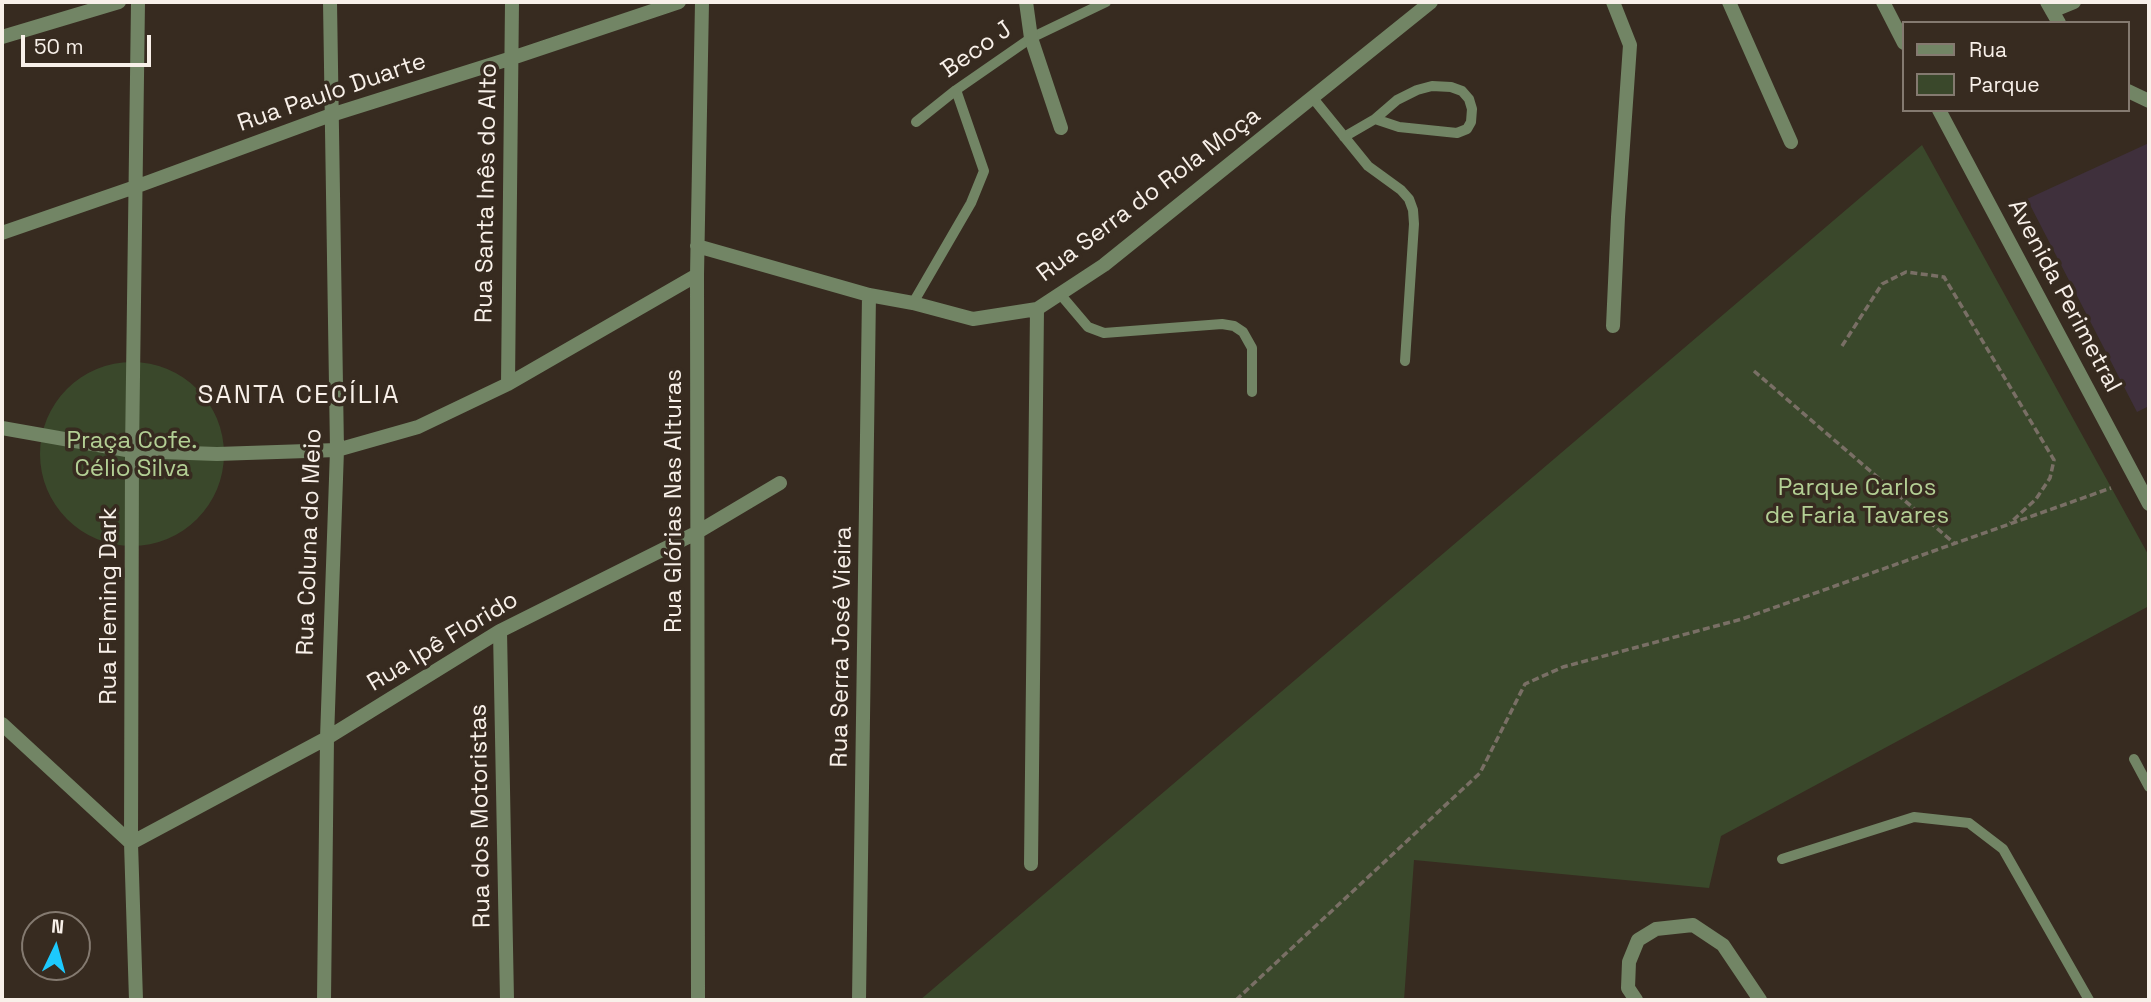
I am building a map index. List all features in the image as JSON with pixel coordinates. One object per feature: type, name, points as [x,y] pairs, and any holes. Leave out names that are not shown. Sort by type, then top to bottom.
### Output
[{"type":"street","points":[[2,37],[119,2]]},
{"type":"street","name":"Rua Fleming Dark","points":[[136,1000],[131,843],[132,451],[138,2]]},
{"type":"street","name":"Rua Coluna do Meio","points":[[324,1000],[327,738],[337,450],[330,2]]},
{"type":"street","name":"Rua Santa Inês do Alto","points":[[508,384],[512,2]]},
{"type":"street","name":"Rua Paulo Duarte","points":[[2,233],[331,115],[679,2]]},
{"type":"street","name":"Rua Glórias Nas Alturas","points":[[698,1000],[696,275],[702,2]]},
{"type":"street","points":[[1026,2],[1031,38],[1061,128]]},
{"type":"street","name":"Rua Serra do Rola Moça","points":[[697,246],[869,295],[914,303],[973,319],[1037,309],[1104,265],[1431,2]]},
{"type":"street","points":[[1613,2],[1630,45],[1613,326]]},
{"type":"street","points":[[1729,2],[1791,142]]},
{"type":"street","points":[[1882,2],[1902,39]]},
{"type":"street","points":[[2053,12],[2074,2]]},
{"type":"street","points":[[2130,92],[2149,102]]},
{"type":"street","name":"Avenida Perimetral","points":[[1940,112],[2149,504]]},
{"type":"street","points":[[2,428],[132,451],[217,454],[337,450],[418,427],[508,384],[696,275]]},
{"type":"street","name":"Rua Serra José Vieira","points":[[859,1000],[869,295]]},
{"type":"street","points":[[1031,864],[1037,309]]},
{"type":"street","name":"Rua Ipê Florido","points":[[131,843],[327,738],[500,631],[696,533],[780,483]]},
{"type":"street","name":"Rua dos Motoristas","points":[[500,631],[507,1000]]},
{"type":"street","points":[[2,724],[131,843]]},
{"type":"street","points":[[1636,1000],[1628,988],[1629,962],[1638,940],[1656,929],[1693,925],[1723,945],[1760,1000]]},
{"type":"lane","name":"Beco J","points":[[916,122],[956,90],[1031,38],[1105,2]]},
{"type":"lane","points":[[1344,137],[1375,119],[1397,100],[1432,86],[1451,87],[1462,91],[1469,99],[1472,109],[1471,122],[1467,129],[1457,133],[1399,127],[1375,119]]},
{"type":"lane","points":[[914,303],[971,203],[984,171],[956,90]]},
{"type":"lane","points":[[1312,97],[1368,166],[1401,190],[1409,199],[1413,210],[1405,360]]},
{"type":"lane","points":[[1060,294],[1088,327],[1096,331],[1114,333],[1222,324],[1234,326],[1243,332],[1252,348],[1252,392]]},
{"type":"lane","points":[[2134,759],[2149,786]]},
{"type":"lane","points":[[1782,859],[1914,817],[1969,823],[2003,849],[2089,1000]]},
{"type":"path","points":[[1842,346],[1882,284],[1906,272],[1944,277],[2054,460],[2050,478],[2036,499],[2009,524]]},
{"type":"path","points":[[1754,371],[1955,544]]},
{"type":"path","points":[[1236,1000],[1480,774],[1525,684],[1563,667],[1742,619],[2111,488]]},
{"type":"shaded area","points":[[2149,143],[2149,406],[2137,412],[2027,199]]},
{"type":"green space","name":"Parque Carlos de Faria Tavares","points":[[1922,145],[2149,556],[2149,606],[1721,836],[1709,888],[1414,860],[1404,1000],[920,1000]]},
{"type":"green space","name":"Praça Cofe. Célio Silva","points":[[132,362],[150,363],[167,369],[183,377],[197,389],[209,403],[217,419],[223,436],[223,472],[217,489],[209,505],[197,519],[183,531],[167,539],[150,545],[132,546],[114,545],[97,539],[81,531],[67,519],[55,505],[47,489],[41,472],[40,454],[41,436],[47,419],[55,403],[67,389],[81,377],[97,369],[114,363]]},
{"type":"district","name":"SANTA CECÍLIA","points":[[299,396]]}]
